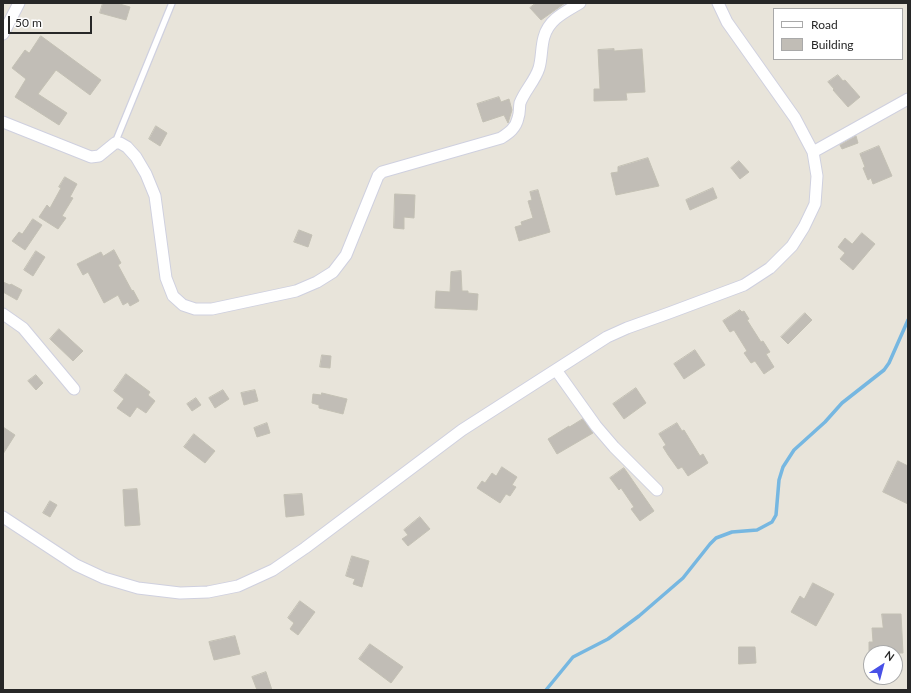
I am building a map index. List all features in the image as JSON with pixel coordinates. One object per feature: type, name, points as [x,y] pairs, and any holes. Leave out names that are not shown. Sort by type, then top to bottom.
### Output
[{"type":"street","points":[[3,34],[19,3]]},
{"type":"street","points":[[3,122],[91,157],[99,156],[115,143],[120,143],[127,147],[136,157],[146,174],[155,196],[166,278],[173,296],[183,305],[195,309],[212,309],[296,291],[317,282],[333,272],[346,255],[378,176],[382,172],[501,138],[511,131],[518,118],[523,96],[536,76],[544,37],[549,25],[559,15],[580,3]]},
{"type":"street","points":[[3,517],[76,565],[104,578],[138,588],[180,593],[208,592],[238,586],[272,570],[304,548],[462,430],[607,337],[626,328],[744,285],[770,268],[792,246],[804,227],[815,204],[817,176],[813,152],[795,118],[727,22],[718,3]]},
{"type":"street","points":[[813,152],[908,99]]},
{"type":"street","points":[[3,314],[23,328],[74,389]]},
{"type":"street","points":[[556,370],[596,426],[614,447],[657,490]]},
{"type":"lane","points":[[115,143],[172,3]]},
{"type":"building","points":[[103,3],[116,3],[130,7],[126,20],[100,13]]},
{"type":"building","points":[[536,3],[565,3],[541,20],[530,8]]},
{"type":"building","points":[[41,36],[101,80],[90,95],[56,70],[38,94],[67,113],[59,125],[15,97],[26,79],[12,68],[25,50],[29,53]]},
{"type":"building","points":[[614,49],[614,51],[642,49],[645,92],[626,93],[627,100],[594,101],[594,89],[600,89],[598,50]]},
{"type":"building","points":[[838,75],[843,81],[845,80],[860,97],[848,107],[828,82]]},
{"type":"building","points":[[499,97],[501,102],[509,99],[512,110],[508,123],[504,115],[483,122],[477,104]]},
{"type":"building","points":[[156,126],[167,133],[160,146],[149,139]]},
{"type":"building","points":[[856,136],[858,143],[842,149],[840,145]]},
{"type":"building","points":[[879,146],[892,176],[873,184],[871,178],[868,180],[863,168],[865,167],[860,154]]},
{"type":"building","points":[[648,158],[659,186],[616,195],[611,173],[618,172],[618,167]]},
{"type":"building","points":[[739,161],[749,172],[740,179],[731,168]]},
{"type":"building","points":[[65,177],[77,184],[70,197],[73,198],[62,216],[66,218],[58,229],[39,217],[47,205],[50,208]]},
{"type":"building","points":[[713,188],[717,198],[690,210],[686,200]]},
{"type":"building","points":[[538,190],[550,232],[519,241],[515,227],[522,225],[521,222],[533,218],[528,201],[532,200],[530,192]]},
{"type":"building","points":[[395,194],[415,195],[414,218],[404,217],[404,229],[394,228]]},
{"type":"building","points":[[33,219],[42,225],[25,250],[12,241],[19,232],[22,234]]},
{"type":"building","points":[[299,230],[312,235],[308,247],[294,242]]},
{"type":"building","points":[[862,233],[875,244],[853,270],[840,259],[845,253],[838,247],[845,238],[852,244]]},
{"type":"building","points":[[114,250],[121,263],[118,265],[139,301],[130,306],[128,302],[123,305],[118,295],[104,303],[88,272],[83,275],[77,264],[101,252],[103,256]]},
{"type":"building","points":[[36,251],[45,257],[33,276],[24,270]]},
{"type":"building","points":[[461,271],[462,291],[478,294],[477,310],[435,308],[436,291],[450,292],[451,272]]},
{"type":"building","points":[[3,282],[10,285],[11,284],[22,290],[17,300],[3,292]]},
{"type":"building","points":[[740,310],[742,312],[744,311],[749,319],[747,320],[761,342],[763,341],[770,352],[766,354],[774,367],[764,374],[755,361],[751,363],[744,353],[747,351],[734,330],[730,332],[723,321]]},
{"type":"building","points":[[805,313],[812,320],[788,344],[781,337]]},
{"type":"building","points":[[59,329],[83,351],[73,361],[50,339]]},
{"type":"building","points":[[695,350],[705,365],[684,379],[674,364]]},
{"type":"building","points":[[322,355],[331,356],[330,368],[320,367]]},
{"type":"building","points":[[126,374],[150,392],[148,395],[155,401],[146,413],[137,407],[130,417],[117,408],[124,399],[114,391]]},
{"type":"building","points":[[36,375],[43,383],[36,390],[28,381]]},
{"type":"building","points":[[636,388],[646,403],[624,419],[613,404]]},
{"type":"building","points":[[223,390],[229,399],[215,408],[209,398]]},
{"type":"building","points":[[255,390],[258,401],[244,405],[241,393]]},
{"type":"building","points":[[322,393],[347,399],[343,414],[319,408],[319,405],[312,403],[313,394],[321,395]]},
{"type":"building","points":[[196,398],[201,405],[192,411],[187,404]]},
{"type":"building","points":[[583,419],[593,433],[557,454],[548,439]]},
{"type":"building","points":[[267,423],[270,433],[257,437],[254,428]]},
{"type":"building","points":[[677,423],[682,431],[684,430],[700,456],[703,454],[708,463],[688,476],[682,467],[678,469],[668,455],[663,447],[666,445],[659,434]]},
{"type":"building","points":[[3,427],[15,435],[3,454]]},
{"type":"building","points":[[194,434],[215,451],[205,463],[184,447]]},
{"type":"building","points":[[898,461],[908,466],[908,504],[883,492]]},
{"type":"building","points":[[502,467],[517,477],[512,485],[516,487],[510,496],[506,494],[500,503],[477,488],[482,481],[485,483],[492,473],[496,476]]},
{"type":"building","points":[[624,468],[654,511],[640,521],[631,509],[634,507],[621,488],[619,490],[610,478]]},
{"type":"building","points":[[137,489],[140,525],[125,526],[123,490]]},
{"type":"building","points":[[302,494],[304,515],[286,517],[284,495]]},
{"type":"building","points":[[50,501],[57,505],[50,517],[43,513]]},
{"type":"building","points":[[420,517],[430,529],[408,546],[402,539],[408,535],[404,530]]},
{"type":"building","points":[[352,556],[369,561],[362,587],[353,584],[355,579],[346,576]]},
{"type":"building","points":[[813,583],[834,594],[816,626],[791,612],[800,596],[804,599]]},
{"type":"building","points":[[300,601],[315,612],[298,635],[290,629],[294,623],[288,618]]},
{"type":"building","points":[[882,614],[901,614],[903,645],[869,645],[869,642],[873,642],[872,628],[883,628]]},
{"type":"building","points":[[235,636],[240,654],[214,660],[209,642]]},
{"type":"building","points":[[370,644],[403,667],[391,683],[359,659]]},
{"type":"building","points":[[739,647],[755,647],[756,663],[739,664]]},
{"type":"building","points":[[266,672],[272,690],[257,690],[252,677]]},
{"type":"waterway","points":[[546,690],[573,657],[608,639],[639,616],[683,578],[716,538],[732,532],[757,530],[772,522],[776,515],[779,480],[783,467],[794,450],[825,422],[842,403],[884,370],[889,363],[908,320]]}]
